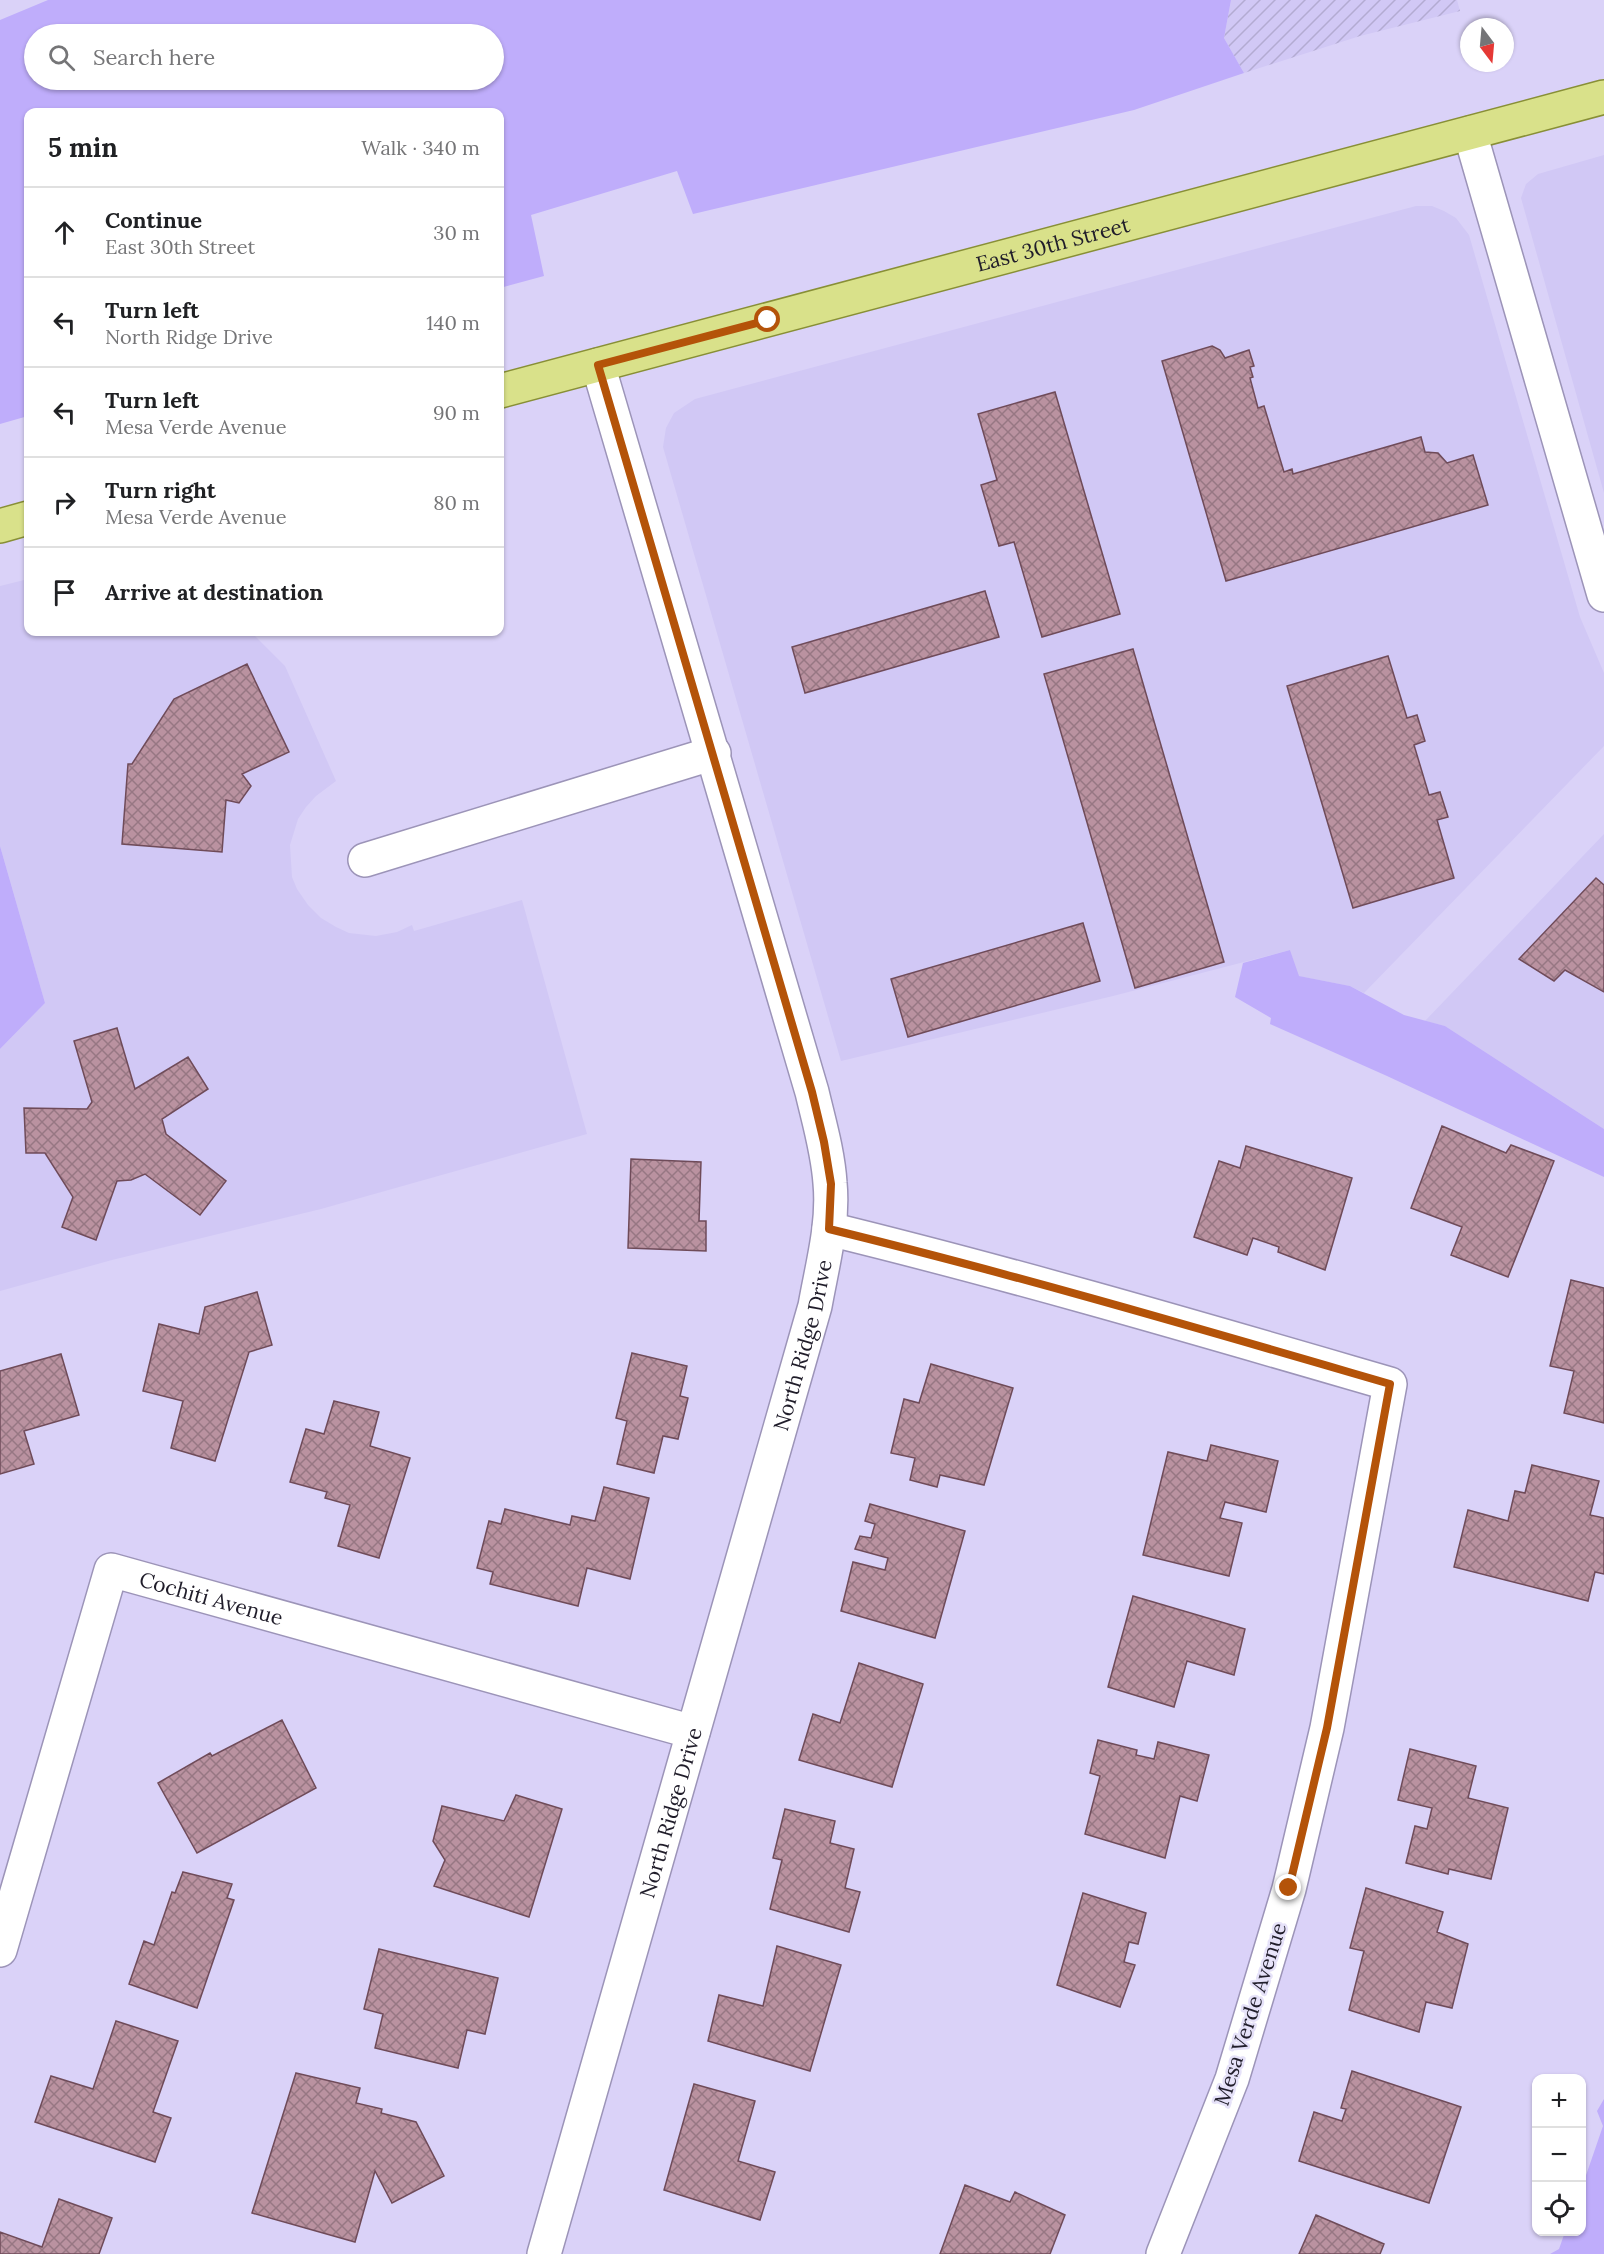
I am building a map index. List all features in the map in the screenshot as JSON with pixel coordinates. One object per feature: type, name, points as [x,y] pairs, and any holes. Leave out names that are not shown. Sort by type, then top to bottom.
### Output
[{"type":"main road","name":"East 30th Street","points":[[504,390],[1604,97]]},
{"type":"main road","points":[[0,526],[24,519]]},
{"type":"street","points":[[1470,133],[1604,594]]},
{"type":"street","name":"North Ridge Drive","points":[[544,2254],[814,1306],[829,1229],[831,1184],[812,1092],[598,365]]},
{"type":"street","points":[[365,860],[714,753]]},
{"type":"street","name":"Mesa Verde Avenue","points":[[829,1229],[1189,1325],[1390,1384],[1327,1728],[1289,1888],[1232,2079],[1163,2254]]},
{"type":"street","name":"Cochiti Avenue","points":[[0,1950],[111,1570],[693,1732]]},
{"type":"shaded area","points":[[48,0],[1231,0],[1224,38],[1244,73],[1134,110],[693,214],[677,171],[531,215],[544,276],[504,287],[504,108],[24,108],[24,417],[0,424],[0,20]]},
{"type":"shaded area","points":[[1231,0],[1457,0],[1460,11],[1360,36],[1244,73],[1224,38]]},
{"type":"shaded area","points":[[1604,155],[1604,493],[1521,198],[1526,184],[1538,174]]},
{"type":"shaded area","points":[[1416,206],[1432,206],[1444,211],[1456,218],[1469,235],[1580,617],[1604,673],[1604,746],[1364,993],[1350,986],[1298,976],[1290,950],[1113,996],[841,1061],[663,447],[666,428],[674,413],[695,399]]},
{"type":"shaded area","points":[[24,580],[24,636],[255,636],[285,666],[336,781],[316,796],[298,819],[290,845],[292,877],[297,889],[321,918],[336,927],[349,933],[376,936],[397,932],[412,925],[414,931],[522,900],[587,1134],[321,1209],[112,1260],[0,1291],[0,1049],[45,1003],[0,846],[0,586]]},
{"type":"shaded area","points":[[1604,834],[1604,1129],[1445,1026],[1425,1021]]},
{"type":"shaded area","points":[[0,846],[45,1003],[0,1049]]},
{"type":"shaded area","points":[[1290,950],[1299,976],[1350,986],[1404,1015],[1445,1026],[1604,1129],[1604,1177],[1270,1024],[1271,1018],[1235,997],[1243,963]]},
{"type":"shaded area","points":[[1604,2099],[1604,2254],[1550,2254],[1559,2249],[1564,2236],[1586,2236],[1586,2175],[1603,2126],[1597,2111]]},
{"type":"building","points":[[1212,346],[1220,350],[1225,358],[1249,350],[1254,366],[1250,367],[1253,377],[1250,378],[1258,408],[1264,406],[1284,472],[1292,469],[1293,474],[1421,437],[1425,452],[1438,453],[1447,463],[1473,455],[1488,505],[1226,581],[1162,361]]},
{"type":"building","points":[[1055,392],[1120,614],[1042,637],[1014,542],[999,546],[981,485],[997,480],[978,414]]},
{"type":"building","points":[[985,591],[999,637],[805,693],[792,647]]},
{"type":"building","points":[[1133,649],[1224,962],[1135,988],[1044,674]]},
{"type":"building","points":[[1388,656],[1407,718],[1417,715],[1425,741],[1414,745],[1429,795],[1440,792],[1448,817],[1437,820],[1454,878],[1353,908],[1287,686]]},
{"type":"building","points":[[247,664],[289,752],[242,774],[251,786],[239,803],[226,800],[222,852],[122,844],[128,764],[132,764],[174,699]]},
{"type":"building","points":[[1596,878],[1604,885],[1604,992],[1565,970],[1554,981],[1519,959]]},
{"type":"building","points":[[1083,923],[1100,981],[908,1037],[891,979]]},
{"type":"building","points":[[117,1028],[135,1089],[188,1057],[208,1089],[162,1119],[166,1134],[226,1181],[200,1215],[145,1174],[131,1180],[117,1181],[96,1240],[62,1227],[73,1197],[45,1153],[26,1153],[24,1108],[87,1109],[92,1102],[74,1041]]},
{"type":"building","points":[[1442,1126],[1506,1153],[1511,1145],[1554,1161],[1508,1277],[1451,1255],[1462,1227],[1411,1208]]},
{"type":"building","points":[[1246,1146],[1352,1178],[1325,1270],[1278,1252],[1279,1247],[1253,1238],[1247,1255],[1194,1237],[1219,1161],[1240,1168]]},
{"type":"building","points":[[631,1159],[701,1162],[699,1221],[706,1221],[706,1251],[628,1248]]},
{"type":"building","points":[[1571,1280],[1604,1288],[1604,1423],[1564,1413],[1574,1371],[1550,1366]]},
{"type":"building","points":[[257,1292],[272,1345],[249,1352],[215,1461],[171,1448],[183,1401],[143,1391],[159,1324],[199,1334],[205,1307]]},
{"type":"building","points":[[632,1353],[687,1366],[680,1396],[688,1398],[678,1439],[663,1436],[654,1473],[617,1464],[627,1421],[616,1418]]},
{"type":"building","points":[[61,1354],[79,1415],[24,1431],[34,1464],[0,1474],[0,1371]]},
{"type":"building","points":[[931,1364],[1013,1388],[984,1485],[940,1475],[937,1487],[910,1480],[915,1458],[891,1453],[904,1399],[919,1403]]},
{"type":"building","points":[[334,1401],[379,1412],[370,1446],[410,1458],[379,1558],[338,1546],[350,1505],[325,1498],[327,1492],[290,1482],[306,1429],[324,1434]]},
{"type":"building","points":[[1211,1445],[1278,1461],[1266,1512],[1225,1502],[1220,1518],[1242,1523],[1229,1576],[1143,1555],[1168,1452],[1207,1461]]},
{"type":"building","points":[[1532,1465],[1599,1481],[1590,1515],[1604,1518],[1604,1574],[1595,1572],[1588,1601],[1454,1567],[1468,1510],[1508,1521],[1515,1491],[1525,1493]]},
{"type":"building","points":[[604,1487],[649,1498],[630,1579],[587,1568],[578,1606],[490,1584],[493,1572],[477,1568],[489,1521],[501,1524],[505,1509],[570,1525],[572,1516],[595,1521]]},
{"type":"building","points":[[870,1504],[965,1531],[935,1638],[841,1611],[853,1562],[885,1570],[888,1558],[855,1549],[860,1536],[871,1538],[875,1524],[865,1521]]},
{"type":"building","points":[[1133,1596],[1245,1629],[1234,1675],[1187,1661],[1174,1707],[1108,1687]]},
{"type":"building","points":[[859,1663],[923,1684],[892,1787],[799,1760],[813,1714],[840,1723]]},
{"type":"building","points":[[282,1720],[316,1788],[197,1853],[158,1783],[210,1753],[212,1756]]},
{"type":"building","points":[[1098,1740],[1137,1750],[1136,1755],[1154,1759],[1158,1742],[1209,1755],[1197,1801],[1180,1796],[1165,1858],[1085,1834],[1100,1776],[1090,1773]]},
{"type":"building","points":[[1410,1749],[1476,1766],[1468,1798],[1508,1808],[1491,1879],[1449,1869],[1448,1874],[1406,1863],[1415,1826],[1427,1829],[1432,1808],[1398,1800]]},
{"type":"building","points":[[516,1795],[562,1809],[529,1917],[434,1886],[445,1860],[433,1841],[442,1806],[504,1821]]},
{"type":"building","points":[[785,1809],[835,1821],[830,1843],[854,1849],[845,1888],[860,1892],[849,1932],[770,1909],[782,1860],[773,1858]]},
{"type":"building","points":[[183,1872],[232,1884],[227,1898],[234,1900],[197,2008],[129,1984],[144,1941],[154,1945],[172,1892],[175,1893]]},
{"type":"building","points":[[1366,1888],[1443,1912],[1437,1932],[1468,1944],[1452,2008],[1426,2002],[1419,2032],[1349,2010],[1364,1951],[1350,1948]]},
{"type":"building","points":[[1083,1893],[1146,1913],[1138,1944],[1129,1942],[1124,1962],[1135,1965],[1120,2007],[1057,1985]]},
{"type":"building","points":[[777,1946],[841,1965],[810,2071],[708,2041],[719,1995],[763,2006]]},
{"type":"building","points":[[379,1949],[498,1978],[485,2034],[467,2030],[458,2068],[375,2048],[383,2014],[364,2009]]},
{"type":"building","points":[[116,2021],[178,2041],[153,2112],[171,2118],[155,2162],[35,2122],[51,2076],[93,2089]]},
{"type":"building","points":[[1352,2071],[1461,2107],[1429,2203],[1299,2161],[1314,2112],[1342,2121],[1346,2109],[1341,2108]]},
{"type":"building","points":[[296,2073],[360,2088],[356,2103],[382,2109],[381,2113],[416,2122],[444,2176],[392,2203],[375,2171],[355,2242],[252,2213]]},
{"type":"building","points":[[694,2084],[755,2101],[738,2161],[775,2172],[760,2220],[664,2190]]},
{"type":"building","points":[[965,2185],[1010,2202],[1015,2192],[1065,2215],[1050,2254],[940,2254]]},
{"type":"building","points":[[59,2199],[112,2218],[99,2254],[0,2254],[0,2232],[42,2247]]},
{"type":"building","points":[[1316,2215],[1384,2244],[1380,2254],[1299,2254]]},
{"type":"route","points":[[768,320],[598,365],[812,1092],[831,1184],[829,1229],[1189,1325],[1390,1384],[1327,1728],[1289,1888]]}]
